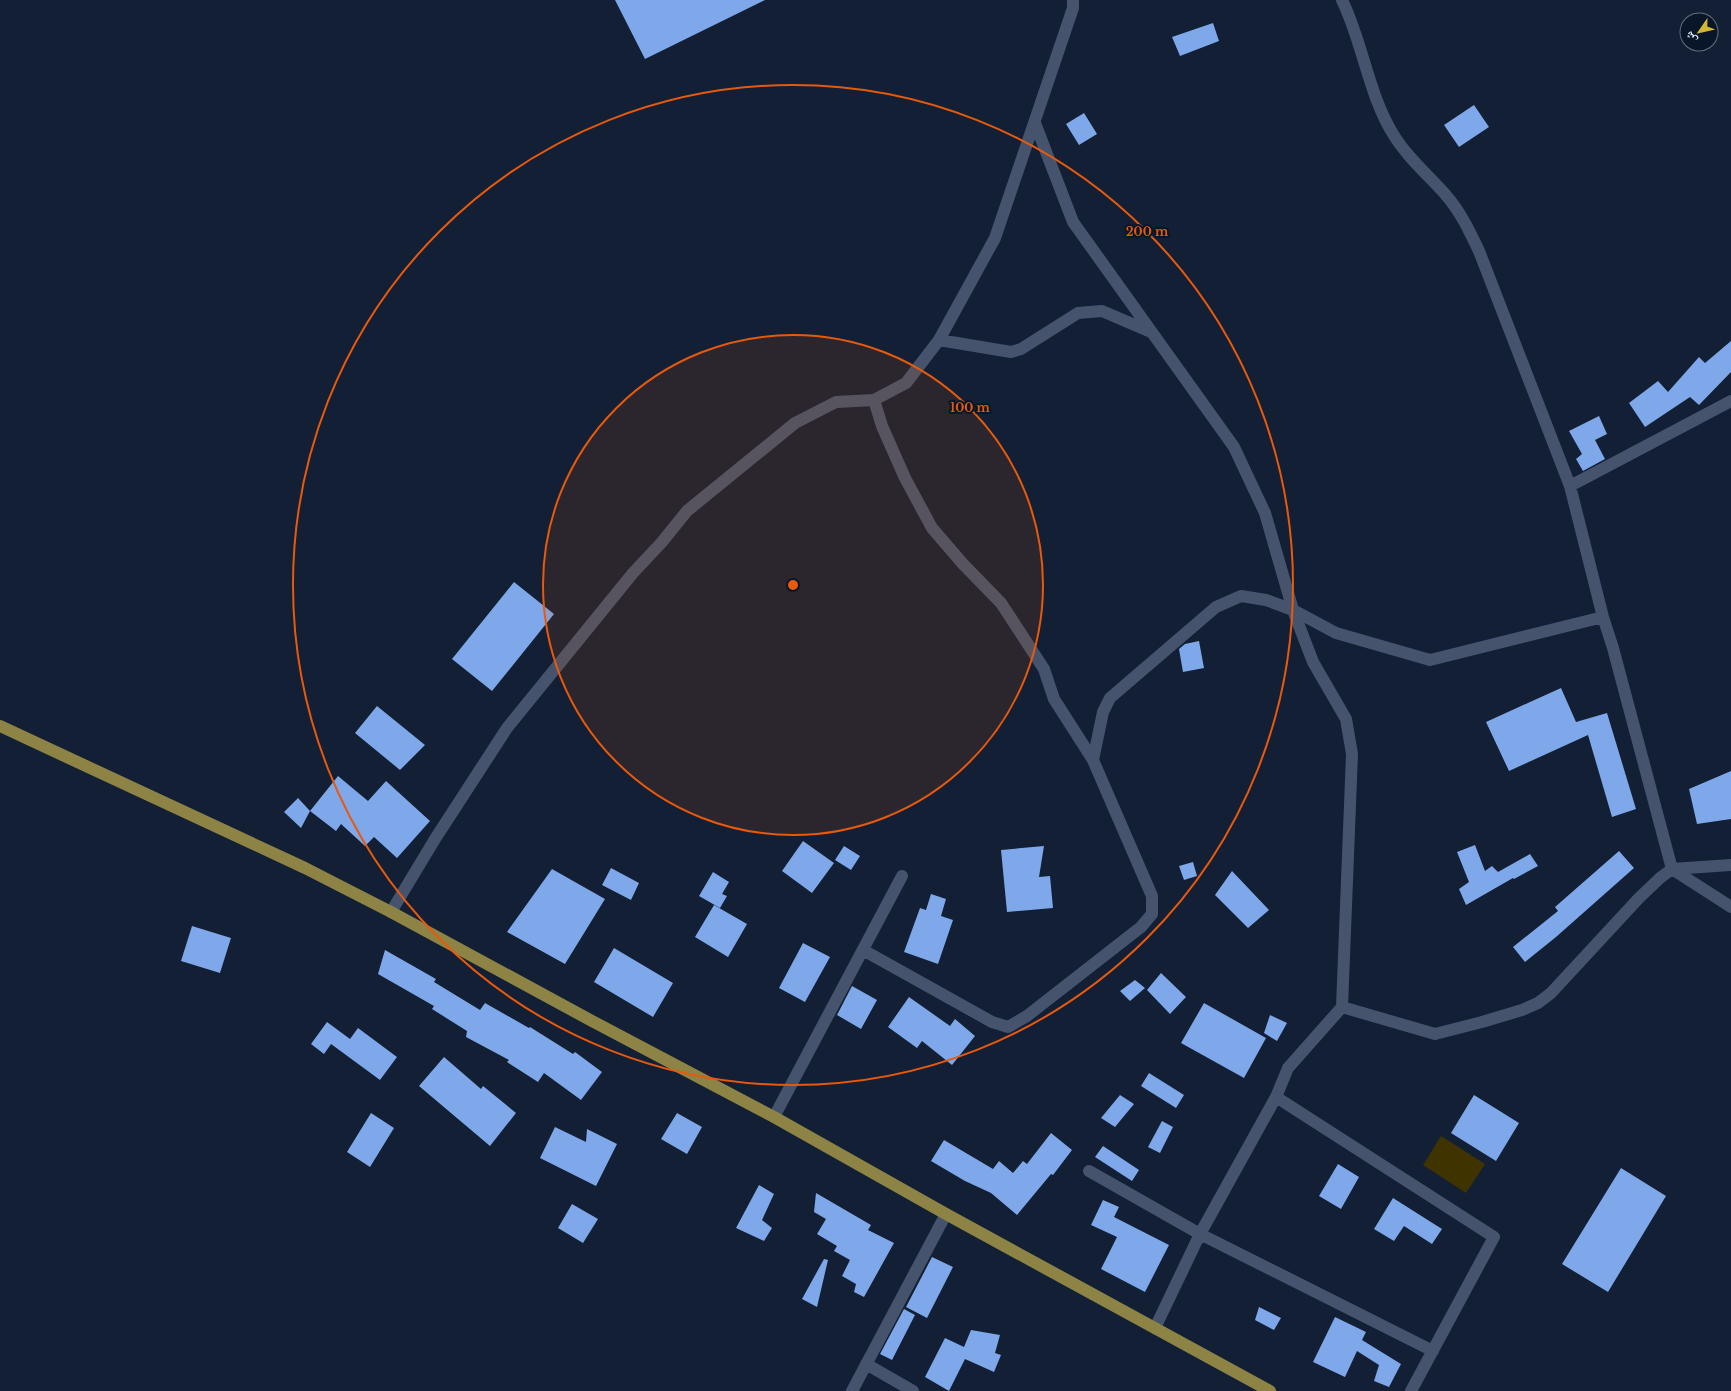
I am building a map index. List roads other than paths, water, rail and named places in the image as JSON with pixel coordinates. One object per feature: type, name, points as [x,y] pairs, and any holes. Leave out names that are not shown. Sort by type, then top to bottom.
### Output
[{"type":"main road","points":[[0,726],[305,868],[391,912],[592,1022],[774,1117],[946,1214],[1270,1391]]},
{"type":"street","points":[[391,912],[435,839],[507,728],[628,579],[662,542],[687,511],[795,423],[836,402],[874,400],[906,383],[939,340],[995,238],[1073,8],[1073,0]]},
{"type":"street","points":[[1342,0],[1379,107],[1393,134],[1411,158],[1445,194],[1464,219],[1479,251],[1570,486],[1603,617],[1614,648],[1672,869],[1731,907]]},
{"type":"street","points":[[1035,123],[1073,222],[1234,447],[1265,513],[1293,610],[1313,662],[1346,719],[1352,754],[1342,1007],[1288,1068],[1276,1097],[1200,1234],[1155,1328]]},
{"type":"street","points":[[939,340],[1011,352],[1022,349],[1078,313],[1102,311],[1152,333]]},
{"type":"street","points":[[862,950],[992,1022],[1008,1027],[1027,1016],[1141,928],[1152,914],[1152,896],[1093,760],[1054,699],[1044,669],[1001,603],[963,564],[932,528],[905,478],[882,426],[874,400]]},
{"type":"street","points":[[1570,486],[1731,401]]},
{"type":"street","points":[[1093,760],[1103,712],[1110,698],[1216,607],[1241,596],[1266,600],[1293,610],[1336,633],[1430,660],[1603,617]]},
{"type":"street","points":[[1342,1007],[1435,1034],[1522,1010],[1538,1003],[1552,993],[1639,898],[1672,869],[1731,865]]},
{"type":"street","points":[[774,1117],[902,876]]},
{"type":"street","points":[[1276,1097],[1494,1237],[1411,1391]]},
{"type":"street","points":[[1089,1171],[1200,1234],[1433,1351]]},
{"type":"street","points":[[852,1391],[946,1214]]},
{"type":"street","points":[[866,1364],[913,1391]]}]
